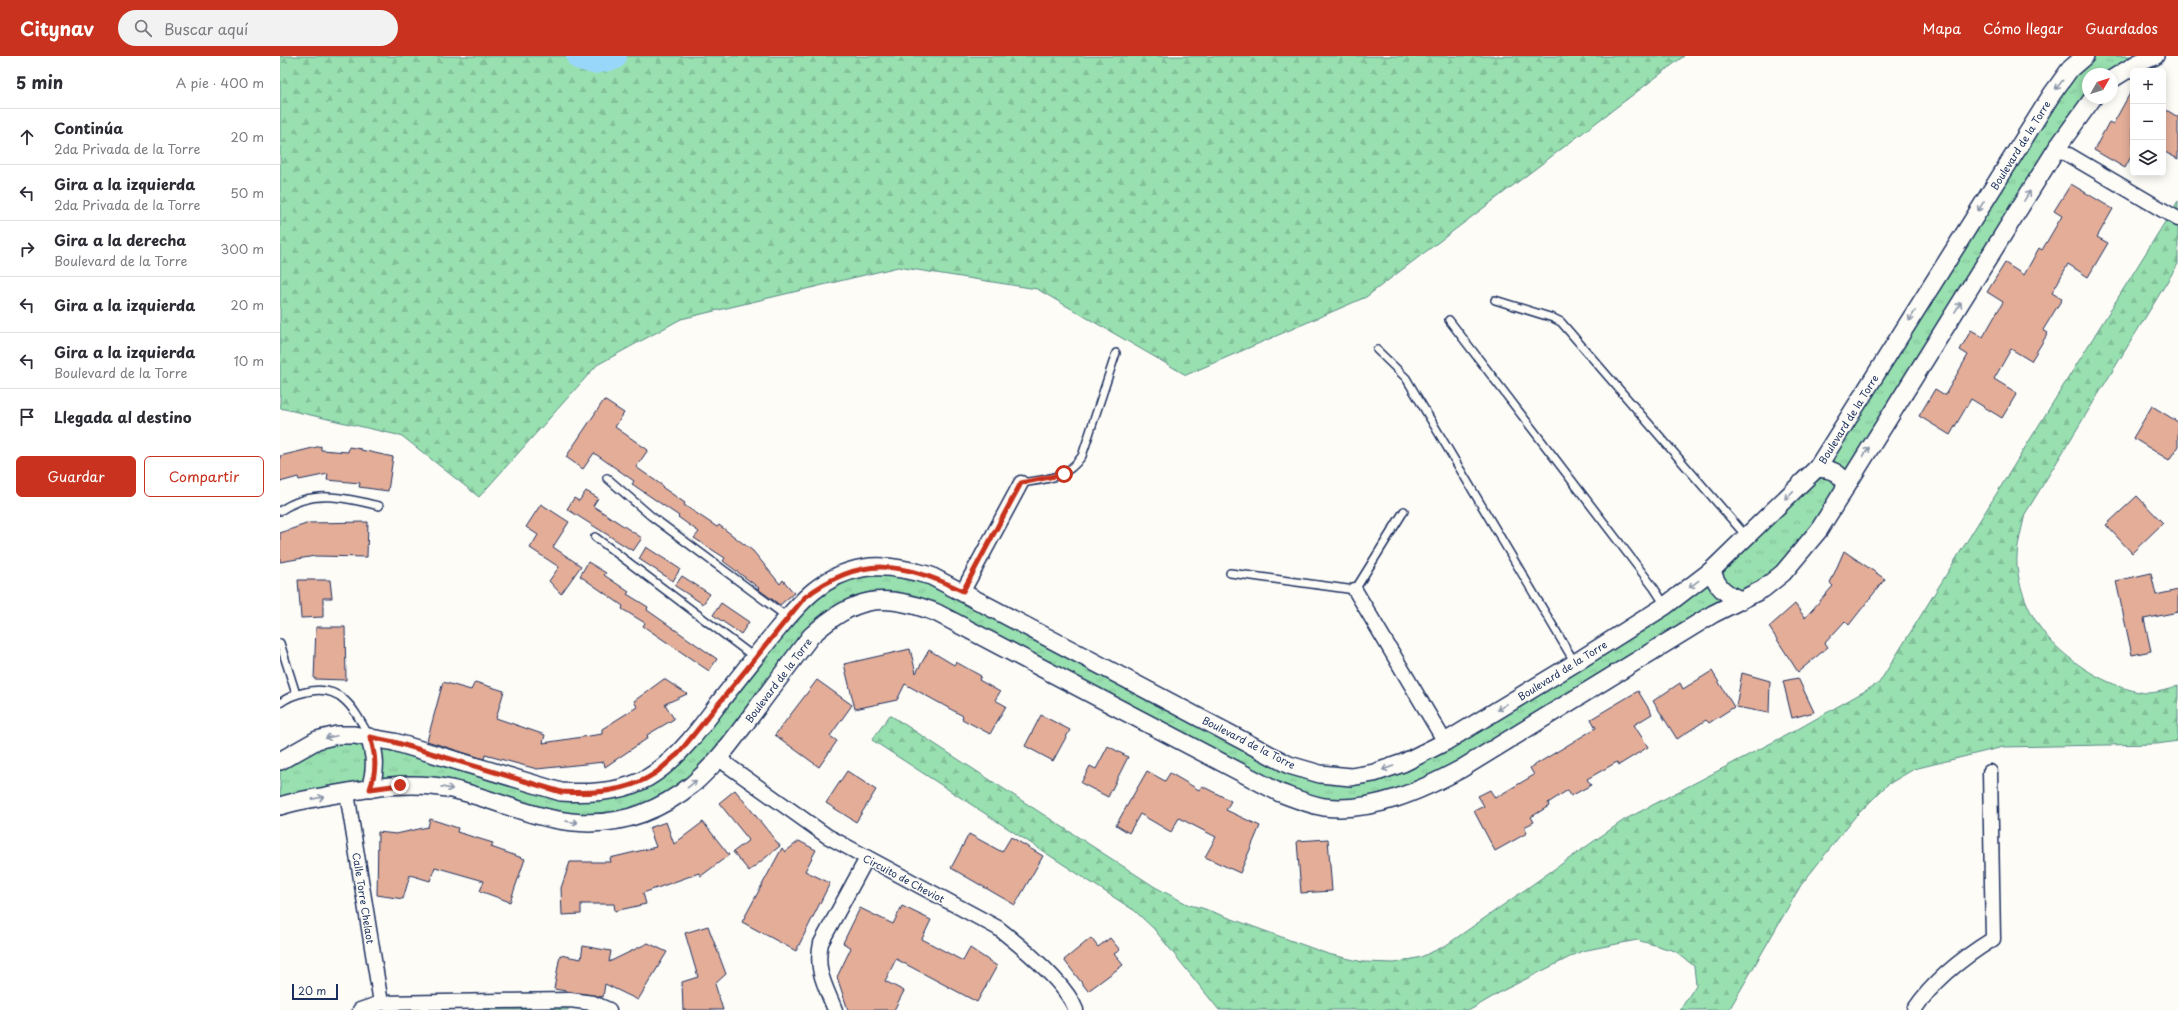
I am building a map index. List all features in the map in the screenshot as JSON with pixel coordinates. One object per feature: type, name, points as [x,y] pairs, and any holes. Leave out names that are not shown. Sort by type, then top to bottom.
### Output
[{"type":"street","name":"Boulevard de la Torre","points":[[280,761],[317,740],[337,735],[370,737],[394,742],[561,792],[584,793],[632,785],[654,774],[678,754],[698,731],[754,657],[804,598],[820,586],[840,575],[863,567],[906,569],[931,576],[963,591],[1297,767],[1320,774],[1351,777],[1374,773],[1404,763],[1445,742],[1665,606],[1712,570],[1817,468],[2052,94],[2070,69],[2085,56]]},
{"type":"street","points":[[2118,75],[2138,63],[2155,56]]},
{"type":"street","name":"Boulevard de la Torre","points":[[282,801],[400,785],[438,787],[467,793],[553,819],[586,824],[616,822],[641,815],[668,802],[693,783],[719,759],[811,636],[834,616],[859,604],[883,599],[910,602],[937,613],[1280,793],[1324,807],[1348,807],[1380,802],[1432,785],[1461,769],[1713,614],[1763,589],[1783,573],[1819,530],[2057,148],[2089,104]]},
{"type":"street","points":[[2057,148],[2178,218]]},
{"type":"street","points":[[1817,468],[1830,468],[1842,477],[1846,486]]},
{"type":"street","points":[[963,591],[1021,483]]},
{"type":"street","points":[[1712,570],[1714,581],[1722,591],[1741,600]]},
{"type":"street","points":[[1355,590],[1445,742]]},
{"type":"street","points":[[370,737],[375,759],[375,775],[370,789]]},
{"type":"street","name":"Circuito de Cheviot","points":[[719,759],[811,827],[998,928],[1023,948],[1061,987],[1076,1010]]},
{"type":"street","points":[[1914,1010],[1948,971],[1967,954],[1993,939],[1990,772]]},
{"type":"street","name":"Calle Torre Chelaot","points":[[347,792],[381,1004]]},
{"type":"street","points":[[835,1010],[820,971],[817,958],[821,943],[868,858]]},
{"type":"street","points":[[360,1010],[381,1004],[570,1000],[593,1003],[609,1010]]},
{"type":"lane","points":[[1495,300],[1553,318],[1561,322],[1746,536]]},
{"type":"lane","points":[[1449,320],[1654,588],[1665,606]]},
{"type":"lane","points":[[1377,350],[1406,378],[1575,663]]},
{"type":"lane","points":[[1021,483],[1064,474],[1075,466],[1082,456],[1116,353]]},
{"type":"lane","points":[[607,478],[651,516],[788,617]]},
{"type":"lane","points":[[280,511],[307,498],[322,496],[343,497],[379,506]]},
{"type":"lane","points":[[1230,573],[1355,590],[1404,511]]},
{"type":"lane","points":[[595,537],[754,657]]},
{"type":"lane","points":[[280,643],[296,694]]},
{"type":"lane","points":[[280,703],[296,694],[322,689],[332,691],[343,698],[358,715],[370,737]]},
{"type":"green space","points":[[280,56],[580,56],[594,60],[613,56],[1684,56],[1366,297],[1186,375],[1037,289],[898,267],[681,319],[597,365],[479,497],[402,436],[280,408]]},
{"type":"green space","points":[[2085,56],[2155,56],[2118,71],[2118,68],[2082,68],[2082,104],[2084,104],[1783,573],[1432,785],[1324,807],[937,613],[883,599],[828,619],[719,759],[668,802],[586,824],[445,788],[280,806],[280,761],[337,735],[561,792],[654,774],[754,657],[840,575],[906,569],[1289,765],[1374,773],[1665,606],[1817,468]]},
{"type":"green space","points":[[2178,201],[2178,264],[2025,514],[2018,544],[2017,566],[2022,591],[2033,617],[2049,639],[2068,657],[2102,679],[2127,689],[2148,693],[2178,686],[2178,741],[2157,744],[2003,747],[1914,769],[1887,785],[1854,818],[1801,885],[1729,1010],[1680,1010],[1696,985],[1694,966],[1675,951],[1637,940],[1582,951],[1504,990],[1470,1010],[1219,1010],[1154,929],[1135,911],[872,740],[890,715],[1155,887],[1189,905],[1202,908],[1328,954],[1363,962],[1395,963],[1421,957],[1445,946],[1624,820],[1798,729],[1879,683]]},
{"type":"green space","points":[[570,1000],[568,1010],[473,1010],[473,1001]]},
{"type":"building","points":[[2130,93],[2130,159],[2125,168],[2094,150],[2109,122],[2113,124]]},
{"type":"building","points":[[2166,110],[2178,117],[2178,159],[2166,153]]},
{"type":"building","points":[[2071,184],[2113,209],[2097,237],[2108,243],[2088,277],[2068,264],[2052,293],[2062,299],[2043,330],[2048,333],[2031,361],[2011,349],[1994,379],[2017,393],[2002,418],[1971,399],[1950,435],[1919,416],[1935,389],[1945,395],[1968,355],[1960,350],[1971,330],[1983,337],[2003,302],[1987,292],[2005,263],[2024,275],[2039,248],[2042,250],[2062,216],[2054,211]]},
{"type":"building","points":[[604,400],[624,413],[615,427],[648,450],[636,467],[685,503],[684,505],[717,527],[719,525],[753,551],[780,584],[783,580],[794,593],[780,605],[723,561],[725,558],[694,538],[699,532],[678,517],[679,516],[632,484],[634,481],[594,453],[583,469],[566,457]]},
{"type":"building","points":[[2152,406],[2178,422],[2178,446],[2169,460],[2133,438]]},
{"type":"building","points":[[321,446],[321,450],[348,452],[349,447],[393,457],[388,491],[359,487],[360,483],[327,480],[328,474],[299,480],[298,477],[280,482],[280,456]]},
{"type":"building","points":[[586,491],[598,498],[593,506],[642,538],[633,551],[567,509],[574,498],[579,501]]},
{"type":"building","points":[[2137,496],[2163,523],[2132,553],[2106,525]]},
{"type":"building","points":[[541,504],[569,522],[553,547],[581,566],[561,594],[549,581],[559,567],[530,548],[538,535],[526,527]]},
{"type":"building","points":[[368,522],[367,557],[315,556],[280,562],[280,533],[309,523]]},
{"type":"building","points":[[646,547],[680,569],[673,581],[639,559]]},
{"type":"building","points":[[1844,551],[1885,579],[1849,625],[1845,621],[1825,643],[1828,647],[1798,672],[1769,627],[1795,604],[1805,618],[1833,586],[1830,583]]},
{"type":"building","points":[[588,562],[606,573],[604,575],[629,592],[627,594],[648,607],[647,610],[717,659],[709,671],[643,626],[645,623],[622,609],[623,606],[580,576]]},
{"type":"building","points":[[2151,573],[2156,595],[2178,590],[2178,612],[2144,619],[2151,651],[2132,655],[2116,581]]},
{"type":"building","points":[[682,576],[710,594],[703,604],[675,586]]},
{"type":"building","points":[[298,580],[330,580],[332,598],[323,598],[323,617],[301,618]]},
{"type":"building","points":[[721,603],[749,622],[741,634],[713,615]]},
{"type":"building","points":[[316,627],[345,627],[346,680],[314,679]]},
{"type":"building","points":[[910,649],[916,673],[929,650],[954,665],[956,662],[981,676],[979,680],[1000,692],[995,700],[1006,706],[990,734],[962,719],[963,716],[905,684],[897,700],[855,709],[844,664]]},
{"type":"building","points":[[1712,671],[1734,707],[1709,723],[1706,720],[1677,739],[1653,701],[1680,683],[1683,689]]},
{"type":"building","points":[[1742,673],[1770,681],[1769,713],[1736,707]]},
{"type":"building","points":[[1798,678],[1814,712],[1792,718],[1783,681]]},
{"type":"building","points":[[664,679],[687,694],[665,704],[674,719],[647,735],[648,738],[605,767],[604,762],[537,769],[485,755],[484,759],[427,741],[443,682],[471,690],[475,682],[504,691],[496,718],[545,735],[543,743],[602,734],[602,729],[637,707],[634,701]]},
{"type":"building","points":[[817,680],[852,705],[830,736],[837,741],[819,767],[775,735]]},
{"type":"building","points":[[1638,691],[1652,714],[1634,725],[1648,747],[1619,765],[1617,762],[1587,779],[1591,785],[1571,796],[1568,790],[1548,803],[1549,806],[1531,817],[1534,822],[1524,827],[1527,833],[1495,851],[1474,811],[1484,806],[1478,796],[1490,790],[1495,798],[1534,775],[1530,768],[1596,728],[1591,719]]},
{"type":"building","points":[[1041,715],[1070,730],[1053,761],[1025,746]]},
{"type":"building","points":[[1108,746],[1128,757],[1108,797],[1081,783],[1090,766],[1096,769]]},
{"type":"building","points":[[847,771],[876,790],[856,822],[826,803]]},
{"type":"building","points":[[1147,771],[1165,781],[1170,773],[1199,790],[1202,786],[1231,801],[1226,810],[1260,826],[1240,873],[1205,857],[1216,837],[1179,818],[1171,832],[1140,814],[1129,833],[1116,825]]},
{"type":"building","points":[[735,790],[780,846],[749,871],[733,852],[749,840],[719,803]]},
{"type":"building","points":[[430,819],[458,828],[457,832],[493,843],[491,847],[525,859],[510,902],[480,891],[484,881],[435,867],[430,881],[410,875],[403,899],[377,895],[378,832],[396,834],[428,827]]},
{"type":"building","points":[[666,822],[674,844],[703,822],[729,855],[701,876],[699,873],[643,893],[646,904],[615,911],[614,904],[581,904],[581,914],[562,915],[561,888],[570,862],[611,862],[610,858],[656,847],[649,828]]},
{"type":"building","points":[[969,834],[1002,852],[1011,837],[1043,856],[1015,905],[951,868]]},
{"type":"building","points":[[1328,839],[1332,891],[1301,893],[1297,841]]},
{"type":"building","points":[[799,841],[816,850],[805,871],[830,883],[796,951],[742,922],[782,848],[785,852]]},
{"type":"building","points":[[902,906],[931,920],[922,939],[963,961],[970,948],[997,966],[977,1002],[896,959],[885,981],[904,991],[894,1010],[848,1010],[837,977],[851,948],[843,943],[860,908],[893,924]]},
{"type":"building","points":[[708,926],[726,974],[715,984],[723,1010],[683,1010],[682,982],[698,977],[685,933]]},
{"type":"building","points":[[1091,938],[1098,947],[1110,938],[1120,950],[1114,954],[1123,965],[1088,991],[1064,960]]},
{"type":"building","points":[[648,943],[667,952],[638,1000],[605,984],[603,997],[554,989],[560,955],[581,959],[583,946],[611,951],[609,962]]},
{"type":"waterway","points":[[580,56],[594,60],[613,56]]},
{"type":"route","points":[[400,785],[370,789],[375,775],[375,759],[370,737],[394,742],[561,792],[584,793],[632,785],[654,774],[678,754],[698,731],[754,657],[804,598],[820,586],[840,575],[863,567],[906,569],[931,576],[963,591],[1021,483],[1052,478],[1064,474]]}]
